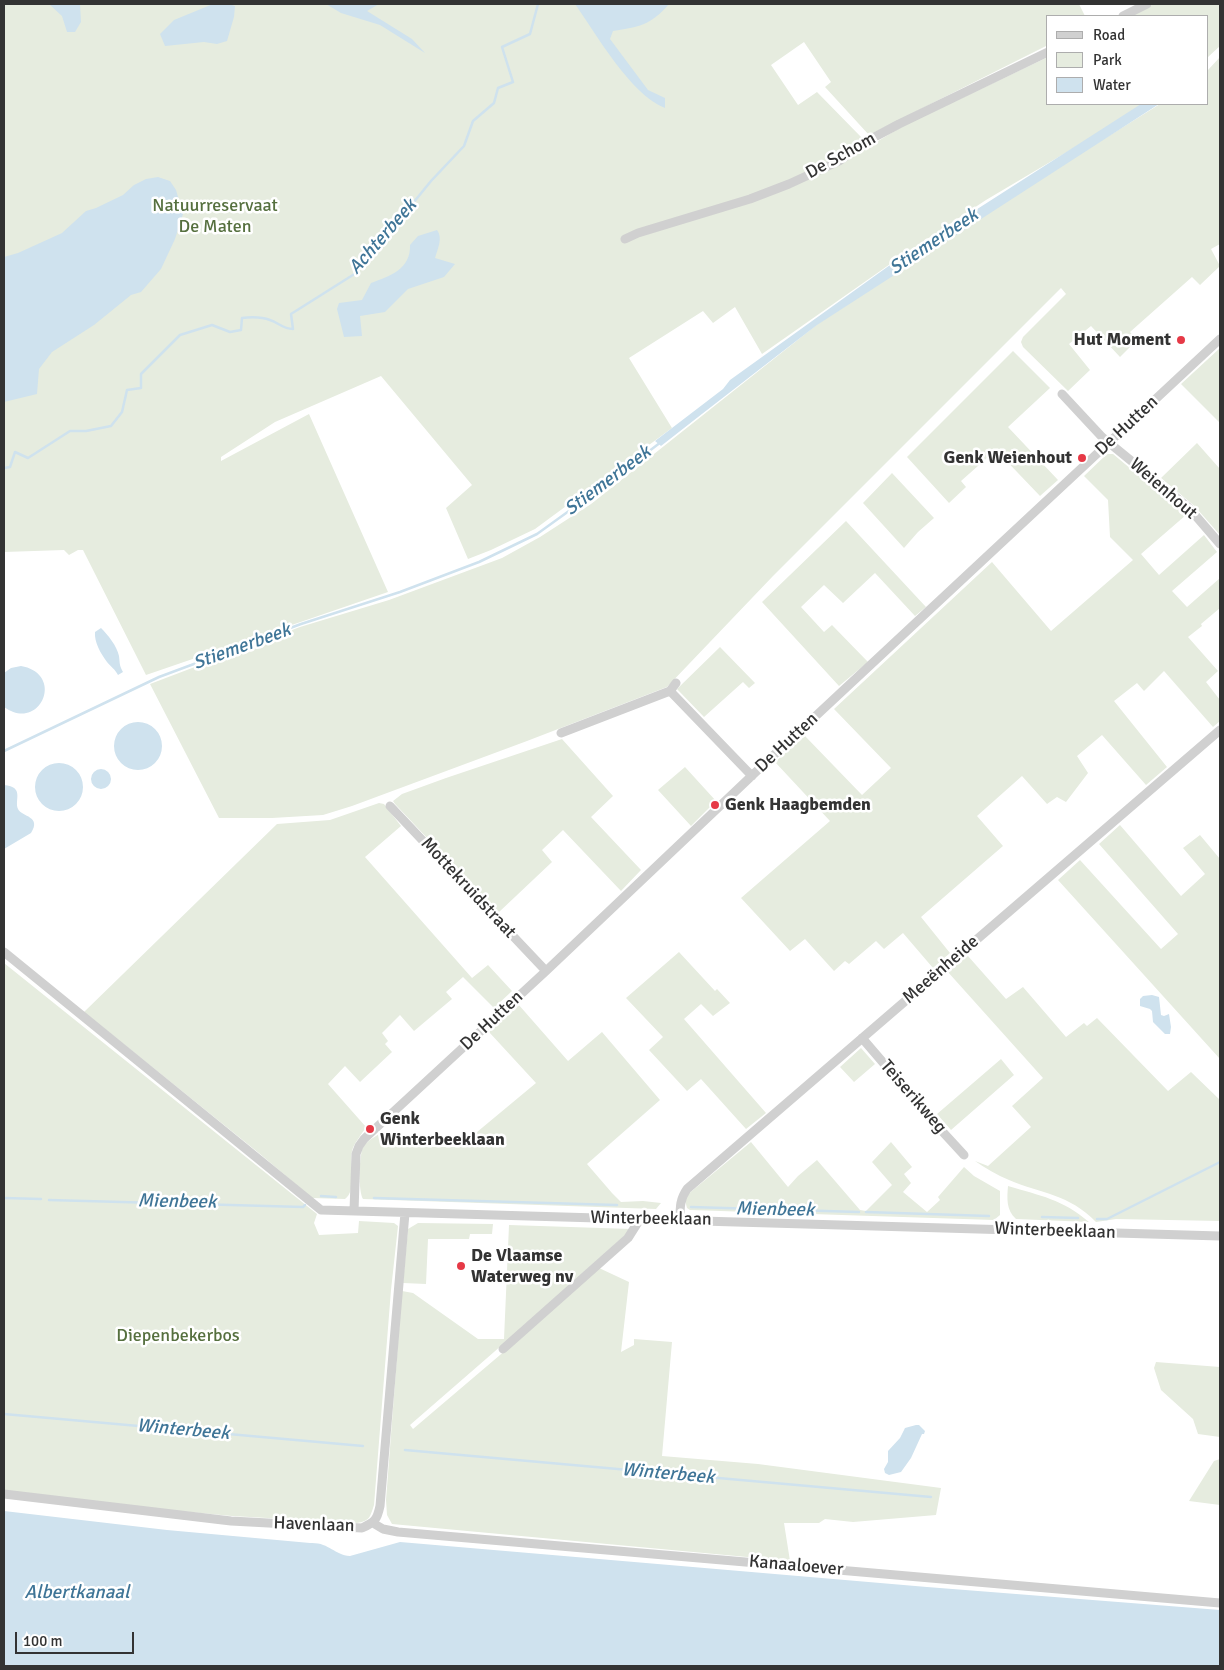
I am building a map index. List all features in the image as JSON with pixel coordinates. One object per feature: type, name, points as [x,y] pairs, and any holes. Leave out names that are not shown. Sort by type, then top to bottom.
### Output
[{"type":"street","points":[[1126,15],[1147,4]]},
{"type":"street","name":"De Schom","points":[[625,239],[638,233],[750,199],[789,184],[840,161],[869,140],[899,124],[1046,53]]},
{"type":"street","name":"De Hutten","points":[[354,1211],[356,1154],[364,1139],[546,971],[1220,339]]},
{"type":"street","name":"Weienhout","points":[[1062,394],[1109,442],[1189,508],[1220,544]]},
{"type":"street","points":[[561,733],[673,687],[752,776]]},
{"type":"street","name":"Meeënheide","points":[[680,1219],[680,1202],[687,1189],[1220,730]]},
{"type":"street","name":"Mottekruidstraat","points":[[390,806],[546,971]]},
{"type":"street","name":"Winterbeeklaan","points":[[4,952],[321,1210],[1220,1236]]},
{"type":"street","name":"Teiserikweg","points":[[862,1038],[964,1155]]},
{"type":"street","name":"Havenlaan","points":[[4,1494],[231,1521],[362,1528],[373,1523],[378,1517],[380,1506],[405,1213]]},
{"type":"street","points":[[503,1349],[628,1238],[640,1219]]},
{"type":"street","name":"Kanaaloever","points":[[373,1523],[383,1529],[398,1532],[1220,1603]]},
{"type":"green space","name":"Natuurreservaat De Maten","points":[[4,4],[1079,4],[1084,15],[1046,15],[1046,46],[869,135],[825,87],[831,82],[804,42],[771,65],[798,105],[817,92],[862,138],[852,146],[858,153],[903,126],[1046,58],[1046,105],[1142,105],[986,200],[903,255],[762,354],[735,307],[713,323],[703,311],[629,358],[672,428],[535,529],[468,559],[446,508],[472,485],[381,376],[275,422],[221,457],[221,461],[309,414],[388,592],[146,675],[83,550],[78,550],[69,555],[64,550],[4,552]]},
{"type":"green space","points":[[1154,4],[1220,4],[1220,46],[1209,56],[1209,15],[1132,15]]},
{"type":"green space","points":[[1220,57],[1220,244],[1211,249],[1220,266],[1200,285],[1192,277],[1130,332],[1137,340],[1120,357],[1091,326],[1069,344],[1090,370],[1068,391],[1023,347],[1021,342],[1023,337],[1066,294],[1061,288],[773,576],[667,687],[527,741],[323,815],[272,818],[219,818],[150,684],[300,627],[389,600],[502,558],[540,537],[591,504],[819,323],[1035,182],[1158,105],[1209,105],[1209,69]]},
{"type":"green space","points":[[1220,348],[1220,423],[1181,384]]},
{"type":"green space","points":[[1013,351],[1050,388],[1008,427],[1058,480],[1040,496],[996,450],[961,481],[966,487],[949,503],[907,457]]},
{"type":"green space","points":[[1197,443],[1220,469],[1220,535],[1198,509],[1161,478]]},
{"type":"green space","points":[[1107,454],[1113,454],[1186,515],[1141,554],[1159,575],[1204,535],[1217,552],[1172,591],[1187,607],[1220,578],[1220,608],[1188,637],[1218,671],[1206,682],[1220,700],[1220,721],[1213,727],[1164,671],[1144,691],[1137,683],[1114,701],[1167,767],[1146,785],[1102,735],[1077,756],[1088,773],[1066,802],[1057,797],[1047,804],[1022,776],[977,816],[1003,846],[921,917],[950,953],[933,968],[903,933],[884,949],[876,941],[849,964],[845,961],[834,971],[805,939],[790,951],[741,898],[830,821],[775,762],[805,736],[862,795],[891,768],[834,709],[992,562],[1051,631],[1133,560],[1110,537],[1108,500],[1084,476]]},
{"type":"green space","points":[[892,473],[934,518],[904,548],[863,503]]},
{"type":"green space","points":[[846,521],[926,607],[915,616],[875,573],[843,603],[824,585],[801,607],[824,632],[832,625],[868,662],[839,686],[762,602]]},
{"type":"green space","points":[[720,647],[755,683],[749,688],[743,682],[704,717],[677,689]]},
{"type":"green space","points":[[562,739],[613,796],[591,817],[641,870],[621,891],[563,830],[542,850],[552,862],[498,913],[393,801],[402,794]]},
{"type":"green space","points":[[685,767],[716,801],[691,826],[658,790]]},
{"type":"green space","points":[[379,803],[384,804],[401,826],[365,857],[472,978],[488,965],[512,991],[494,1008],[463,977],[446,992],[452,999],[414,1031],[400,1015],[382,1033],[388,1041],[385,1044],[392,1052],[360,1082],[345,1066],[328,1084],[366,1127],[352,1151],[351,1190],[345,1199],[312,1198],[84,1012],[277,824],[330,820]]},
{"type":"green space","points":[[1120,825],[1181,896],[1205,874],[1183,848],[1200,835],[1220,859],[1220,1059],[1058,880],[1080,860],[1161,949],[1178,934],[1099,844]]},
{"type":"green space","points":[[679,952],[715,991],[717,989],[730,1003],[713,1016],[701,1004],[684,1019],[766,1113],[746,1129],[701,1079],[687,1091],[649,1050],[663,1037],[626,998]]},
{"type":"green space","points":[[968,956],[1006,999],[1023,987],[1066,1037],[1084,1023],[1087,1026],[1097,1018],[1168,1091],[1191,1072],[1220,1098],[1220,1221],[1116,1219],[1096,1222],[1086,1213],[1065,1200],[1009,1180],[975,1161],[988,1166],[1031,1127],[1012,1106],[1043,1078],[947,971]]},
{"type":"green space","name":"Diepenbekerbos","points":[[4,963],[317,1214],[314,1223],[319,1235],[358,1233],[359,1221],[394,1223],[398,1226],[374,1505],[367,1520],[357,1523],[232,1516],[105,1504],[4,1491]]},
{"type":"green space","points":[[518,1004],[568,1061],[602,1032],[660,1100],[587,1164],[621,1202],[643,1201],[661,1203],[656,1209],[363,1199],[360,1181],[361,1158],[363,1147],[372,1138],[379,1134],[391,1143],[405,1147],[459,1147],[536,1083],[489,1032]]},
{"type":"green space","points":[[861,1048],[875,1064],[854,1082],[840,1067]]},
{"type":"green space","points":[[1001,1059],[1014,1075],[951,1130],[937,1114]]},
{"type":"green space","points":[[751,1142],[788,1187],[817,1160],[860,1210],[866,1211],[892,1185],[872,1162],[891,1142],[912,1167],[904,1174],[911,1183],[903,1192],[927,1212],[940,1200],[938,1197],[964,1167],[974,1176],[1000,1191],[1000,1215],[994,1220],[690,1210],[687,1208],[685,1200],[687,1195]]},
{"type":"green space","points":[[1008,1186],[1060,1203],[1089,1222],[1016,1219],[1009,1208],[1007,1199]]},
{"type":"green space","points":[[418,1223],[493,1224],[492,1234],[470,1234],[469,1239],[428,1239],[426,1284],[403,1283],[408,1229]]},
{"type":"green space","points":[[509,1225],[632,1229],[410,1425],[413,1429],[599,1268],[629,1282],[621,1352],[634,1345],[634,1339],[672,1342],[662,1456],[758,1464],[941,1488],[936,1515],[853,1522],[825,1519],[819,1523],[784,1523],[790,1561],[392,1524],[387,1515],[386,1500],[402,1291],[413,1293],[478,1339],[504,1339]]},
{"type":"green space","points":[[1156,1362],[1220,1367],[1220,1437],[1198,1434],[1193,1419],[1161,1390],[1154,1368]]},
{"type":"green space","points":[[1220,1459],[1220,1505],[1189,1501],[1214,1461]]},
{"type":"water","points":[[49,4],[80,4],[81,22],[75,32],[67,32],[62,16]]},
{"type":"water","points":[[213,4],[235,6],[227,41],[217,44],[204,42],[165,46],[160,34],[174,20]]},
{"type":"water","points":[[326,4],[379,4],[367,11],[412,39],[425,53],[380,25],[341,13]]},
{"type":"water","points":[[575,4],[669,4],[656,17],[644,24],[613,31],[610,39],[648,90],[665,98],[665,108],[652,101],[627,77]]},
{"type":"water","points":[[1139,105],[1157,105],[817,325],[661,446],[655,441],[723,389],[730,380],[890,265]]},
{"type":"water","points":[[158,177],[170,181],[176,190],[183,214],[175,239],[161,269],[141,292],[131,295],[94,325],[52,352],[39,369],[37,394],[4,402],[4,257],[18,253],[62,233],[86,211],[123,195],[134,185],[146,179]]},
{"type":"water","points":[[437,230],[440,240],[435,258],[455,264],[444,277],[408,289],[385,312],[360,316],[362,336],[344,337],[337,309],[339,303],[362,300],[371,283],[392,274],[403,266],[407,260],[410,245],[418,236]]},
{"type":"water","points":[[101,628],[118,652],[123,672],[118,675],[108,664],[97,644],[95,632]]},
{"type":"water","points":[[21,666],[35,671],[42,679],[45,689],[43,699],[37,708],[28,713],[17,713],[4,707],[4,673],[11,668]]},
{"type":"water","points":[[133,722],[143,722],[155,729],[162,741],[162,751],[155,763],[143,770],[133,770],[125,766],[118,759],[114,751],[114,741],[118,733],[125,726]]},
{"type":"water","points":[[54,763],[64,763],[76,770],[83,782],[83,792],[76,804],[64,811],[54,811],[46,807],[39,800],[35,792],[35,782],[39,774],[46,767]]},
{"type":"water","points":[[101,769],[108,772],[111,779],[108,786],[101,789],[94,786],[91,779],[94,772]]},
{"type":"water","points":[[4,785],[10,786],[17,791],[18,809],[33,820],[34,827],[31,833],[4,849]]},
{"type":"water","points":[[1152,995],[1159,997],[1161,1015],[1169,1014],[1170,1034],[1165,1034],[1153,1022],[1150,1009],[1140,1006],[1140,999],[1143,996]]},
{"type":"water","points":[[919,1425],[925,1431],[911,1458],[901,1472],[889,1475],[885,1473],[884,1469],[888,1462],[888,1451],[900,1438],[905,1428]]},
{"type":"water","name":"Albertkanaal","points":[[4,1511],[167,1530],[317,1543],[350,1556],[400,1542],[1220,1610],[1220,1666],[4,1666]]},
{"type":"waterway","name":"Achterbeek","points":[[4,468],[10,467],[15,452],[28,458],[70,431],[86,431],[111,426],[122,412],[127,390],[141,388],[141,374],[180,335],[212,325],[230,332],[241,330],[242,318],[249,317],[267,319],[286,328],[293,329],[291,314],[356,273],[431,181],[464,146],[473,121],[494,103],[498,88],[513,82],[502,47],[530,34],[538,4]]},
{"type":"waterway","name":"Stiemerbeek","points":[[4,751],[159,677],[301,624],[400,592],[479,562],[537,534],[661,442]]},
{"type":"waterway","name":"Mienbeek","points":[[1097,1219],[1107,1219],[1220,1162]]},
{"type":"waterway","name":"Mienbeek","points":[[321,1196],[336,1197]]},
{"type":"waterway","name":"Mienbeek","points":[[4,1198],[41,1199]]},
{"type":"waterway","name":"Mienbeek","points":[[374,1198],[617,1205]]},
{"type":"waterway","name":"Mienbeek","points":[[49,1200],[303,1207],[305,1205]]},
{"type":"waterway","name":"Mienbeek","points":[[691,1207],[859,1212]]},
{"type":"waterway","name":"Mienbeek","points":[[866,1212],[989,1216]]},
{"type":"waterway","name":"Mienbeek","points":[[1042,1217],[1078,1218]]},
{"type":"waterway","name":"Winterbeek","points":[[4,1414],[363,1446]]},
{"type":"waterway","name":"Winterbeek","points":[[405,1450],[931,1497]]},
{"type":"place","name":"Hut Moment","points":[[1181,340]]},
{"type":"place","name":"Genk Weienhout","points":[[1082,458]]},
{"type":"place","name":"Genk Haagbemden","points":[[715,805]]},
{"type":"place","name":"Genk Winterbeeklaan","points":[[370,1129]]},
{"type":"place","name":"De Vlaamse Waterweg nv","points":[[461,1266]]}]
